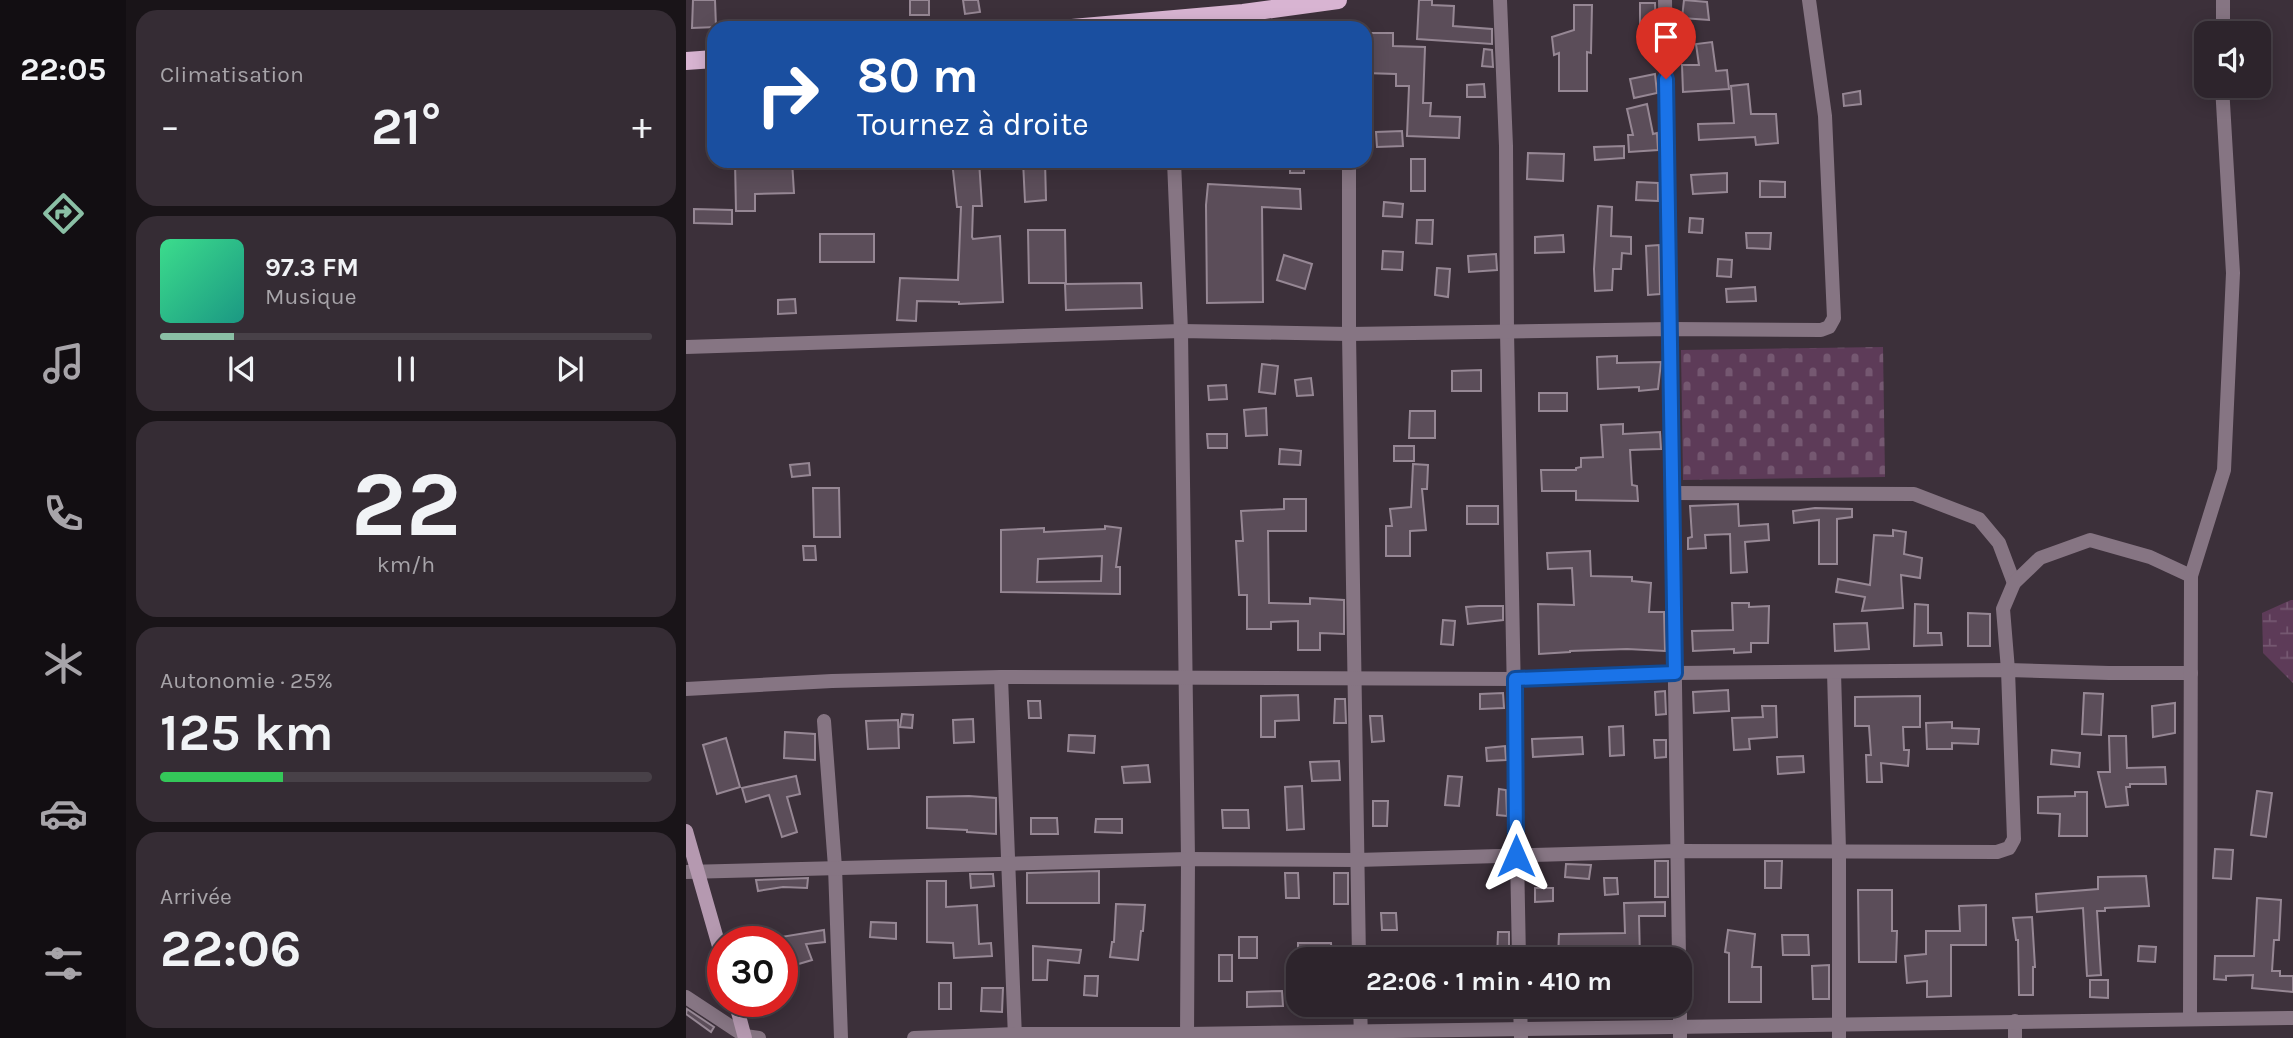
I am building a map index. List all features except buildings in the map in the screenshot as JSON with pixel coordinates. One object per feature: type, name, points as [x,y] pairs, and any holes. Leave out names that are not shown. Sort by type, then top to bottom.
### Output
[{"type":"main road","points":[[1192,21],[1338,0]]},
{"type":"main road","points":[[686,61],[707,60]]},
{"type":"street","points":[[1500,0],[1506,146],[1519,947]]},
{"type":"street","points":[[1665,0],[1679,947]]},
{"type":"street","points":[[686,346],[1181,331],[1349,334],[1671,329],[1821,330],[1829,327],[1834,318],[1825,116],[1809,0]]},
{"type":"street","points":[[2222,21],[2223,0]]},
{"type":"street","points":[[2190,1019],[2191,576],[2224,470],[2233,273],[2223,98]]},
{"type":"street","points":[[1174,168],[1181,331],[1188,859],[1186,1036]]},
{"type":"street","points":[[1349,168],[1359,947]]},
{"type":"street","points":[[1672,493],[1914,494],[1979,519],[1999,543],[2014,583]]},
{"type":"street","points":[[692,871],[1009,862],[1357,860],[1677,851],[1997,852],[2009,848],[2014,839],[2003,609],[2014,583],[2040,558],[2090,540],[2150,557],[2191,576]]},
{"type":"street","points":[[686,689],[832,681],[1001,677],[1515,679],[1675,673],[2008,670],[2191,673]]},
{"type":"street","points":[[1834,672],[1839,850],[1839,1032]]},
{"type":"street","points":[[1001,677],[1015,1036]]},
{"type":"street","points":[[824,721],[835,867],[841,1038]]},
{"type":"street","points":[[686,831],[692,871],[711,926]]},
{"type":"street","points":[[686,997],[727,1032],[750,1037]]},
{"type":"street","points":[[742,1017],[750,1037]]},
{"type":"street","points":[[914,1038],[1839,1032],[2014,1021],[2293,1018]]},
{"type":"street","points":[[2014,1021],[2015,1038]]},
{"type":"green space","points":[[1883,347],[1885,477],[1683,480],[1681,350]]},
{"type":"green space","points":[[2291,600],[2293,683],[2263,653],[2262,613]]},
{"type":"route","points":[[1516,856],[1515,679],[1675,673],[1666,79]]}]
